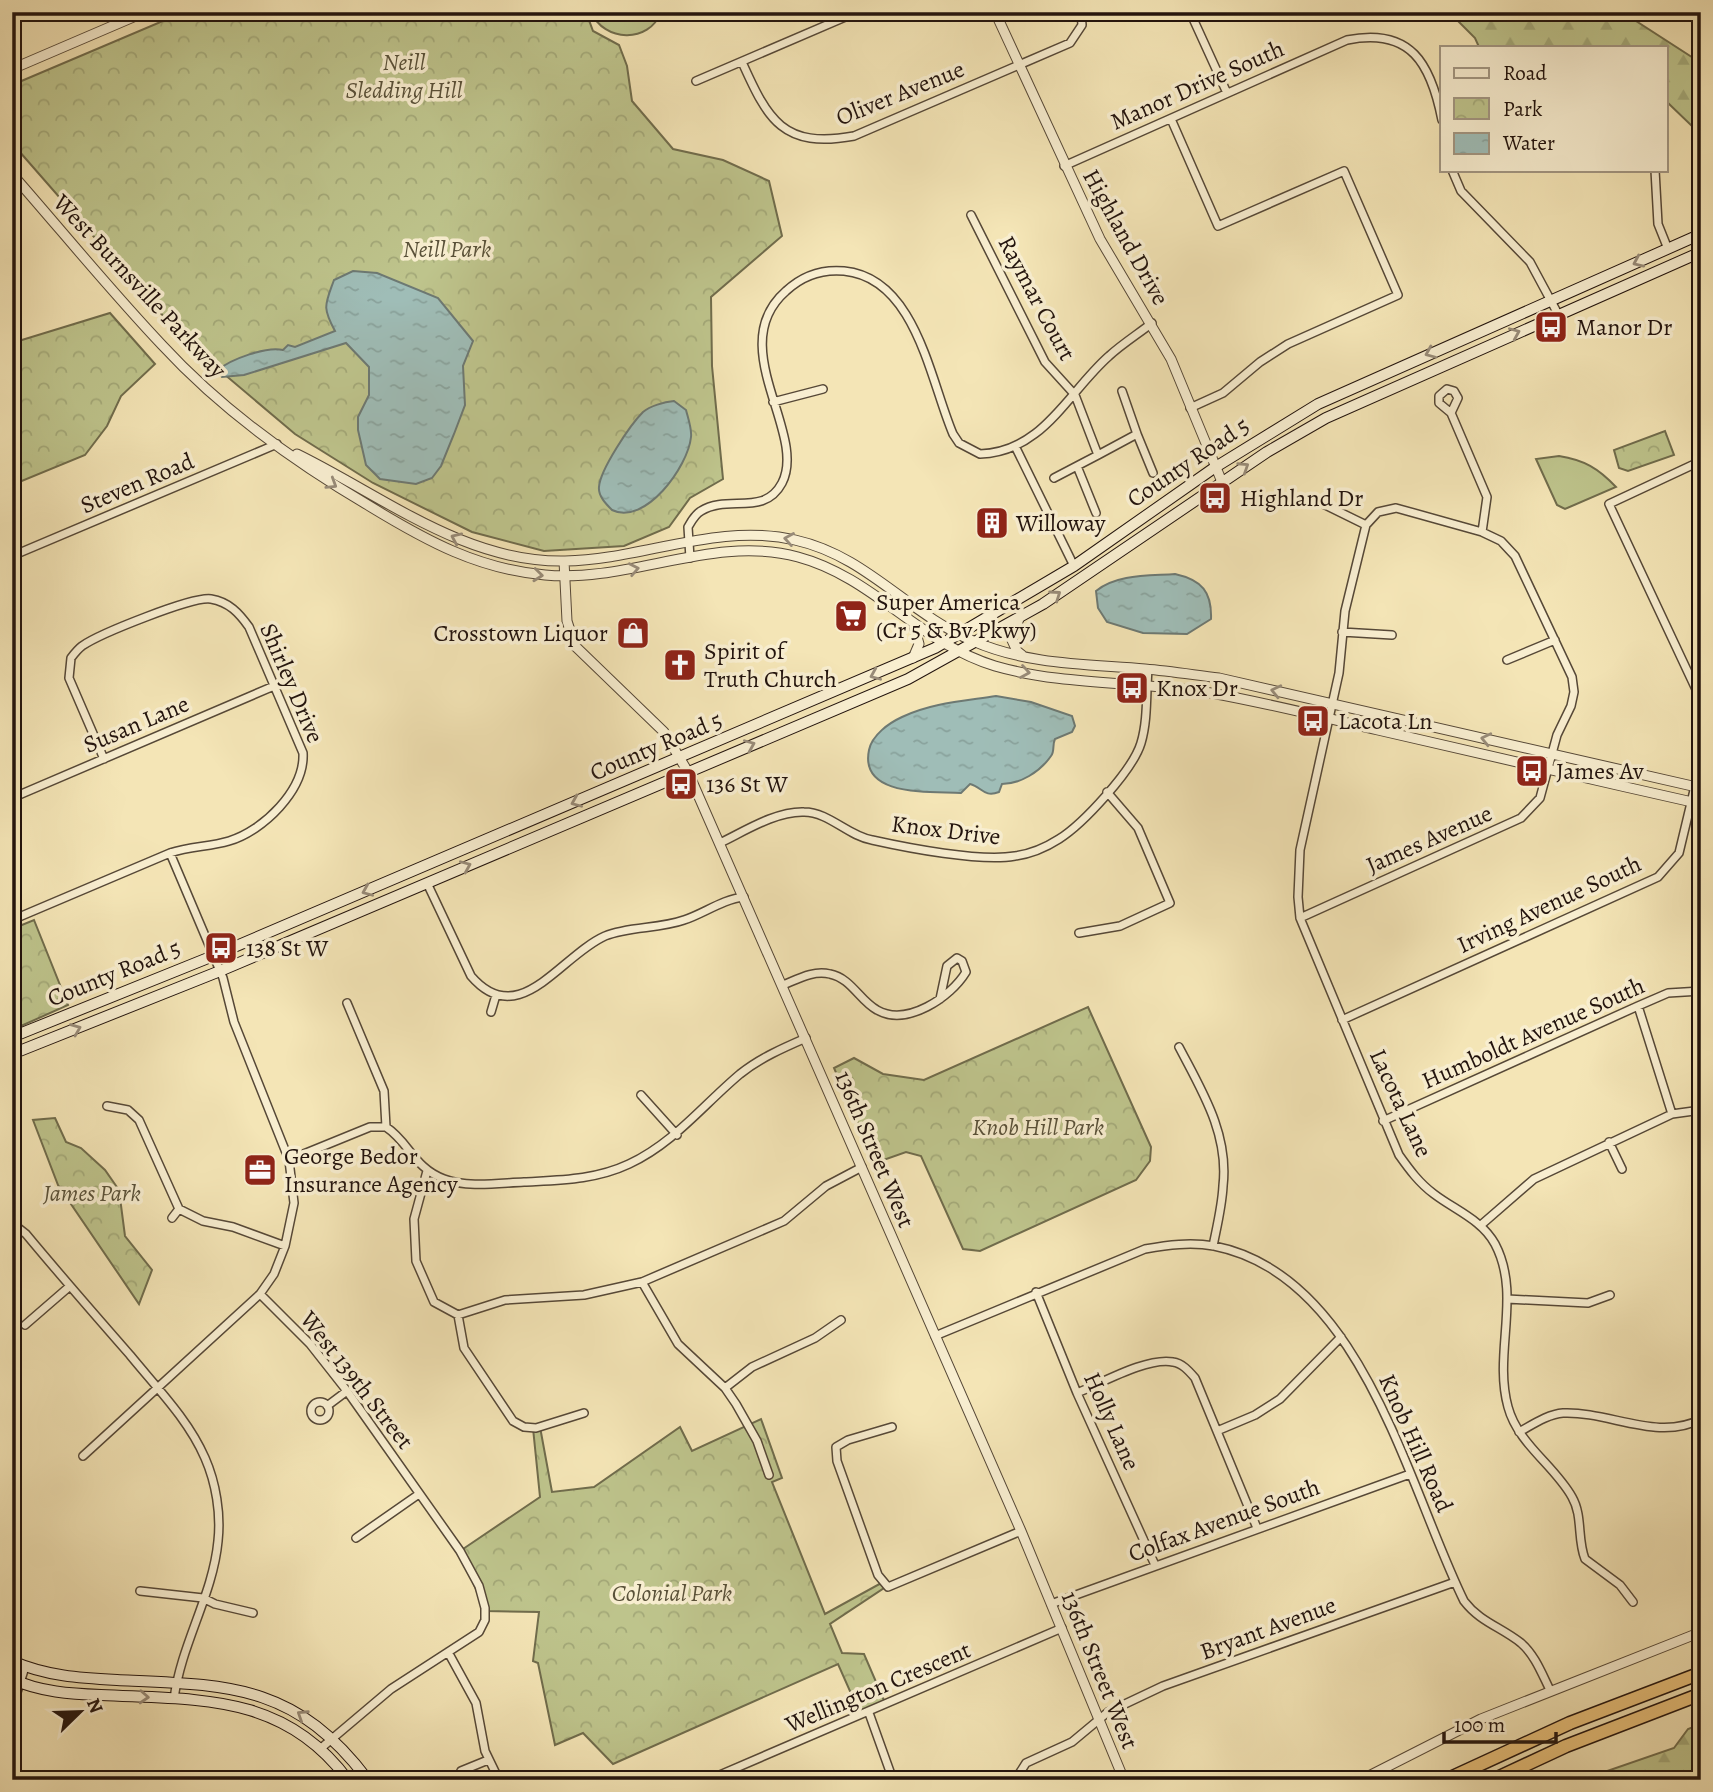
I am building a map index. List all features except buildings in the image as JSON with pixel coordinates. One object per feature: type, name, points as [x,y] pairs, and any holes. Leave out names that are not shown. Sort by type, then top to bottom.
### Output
[{"type":"highway","points":[[1446,1780],[1570,1723],[1701,1673]]},
{"type":"highway","points":[[1493,1780],[1566,1746],[1701,1694]]},
{"type":"main road","name":"County Road 5","points":[[12,1037],[213,956],[943,644],[1073,566],[1214,468],[1339,393],[1701,234]]},
{"type":"main road","name":"County Road 5","points":[[12,1054],[220,971],[908,679],[1018,619],[1222,482],[1336,413],[1701,252]]},
{"type":"main road","points":[[12,1661],[25,1667],[75,1678],[228,1687],[260,1695],[293,1709],[333,1738],[368,1780]]},
{"type":"main road","points":[[17,1681],[69,1693],[223,1702],[254,1710],[284,1722],[320,1749],[348,1780]]},
{"type":"street","points":[[12,57],[15,68],[130,15],[145,12]]},
{"type":"street","points":[[695,81],[857,12]]},
{"type":"street","name":"Highland Drive","points":[[995,12],[1100,239],[1152,323],[1222,482]]},
{"type":"street","name":"Oliver Avenue","points":[[742,62],[761,103],[775,121],[797,136],[825,142],[853,136],[1070,43],[1082,25],[1081,12]]},
{"type":"street","points":[[1190,12],[1227,93]]},
{"type":"street","name":"Manor Drive South","points":[[1064,166],[1347,40],[1365,36],[1385,38],[1410,50],[1429,71],[1440,112]]},
{"type":"street","points":[[1171,118],[1218,226],[1344,171],[1398,295],[1288,344],[1260,362],[1223,393],[1190,408]]},
{"type":"street","points":[[1453,172],[1461,191],[1530,262],[1558,314]]},
{"type":"street","points":[[1655,172],[1658,224],[1668,249]]},
{"type":"street","name":"West Burnsville Parkway","points":[[12,174],[163,347],[213,394],[324,479],[457,556],[490,567],[566,578],[609,574],[727,551],[760,550],[820,563],[842,573],[943,644],[1022,673],[1209,693],[1696,803]]},
{"type":"street","name":"Raymar Court","points":[[971,215],[1045,362],[1075,395]]},
{"type":"street","points":[[691,558],[688,527],[699,512],[712,506],[756,504],[770,497],[781,484],[787,457],[762,349],[769,313],[780,296],[796,282],[813,274],[834,270],[852,272],[871,278],[901,304],[913,324],[939,400],[959,443],[980,454],[1015,446],[1052,422],[1108,356],[1152,323]]},
{"type":"street","points":[[773,402],[823,389]]},
{"type":"street","points":[[1122,391],[1153,473]]},
{"type":"street","points":[[1075,395],[1098,455]]},
{"type":"street","points":[[1451,413],[1487,497],[1488,510],[1482,532]]},
{"type":"street","points":[[1054,478],[1137,434]]},
{"type":"street","name":"West Burnsville Parkway","points":[[277,444],[464,542],[530,559],[564,561],[607,558],[688,542],[761,535],[795,540],[848,560],[882,582],[923,615],[959,635],[1027,658],[1219,678],[1698,787]]},
{"type":"street","name":"Steven Road","points":[[12,556],[277,444]]},
{"type":"street","points":[[1015,446],[1073,566]]},
{"type":"street","points":[[1701,461],[1609,504],[1701,700]]},
{"type":"street","points":[[1077,466],[1096,513]]},
{"type":"street","points":[[1315,500],[1366,526]]},
{"type":"street","name":"James Avenue","points":[[1300,918],[1521,818],[1540,798],[1574,692],[1572,677],[1515,556],[1501,541],[1482,532],[1396,508],[1378,512],[1366,526]]},
{"type":"street","name":"Lacota Lane","points":[[1366,526],[1342,632],[1339,673],[1330,719],[1300,850],[1300,918],[1399,1155],[1415,1177],[1480,1225],[1502,1259],[1507,1279],[1503,1384],[1508,1408],[1519,1432],[1572,1497],[1580,1519],[1585,1559],[1620,1585],[1633,1602]]},
{"type":"street","points":[[842,573],[848,560]]},
{"type":"street","name":"136th Street West","points":[[564,561],[567,621],[575,646],[664,732],[688,772],[1021,1531],[1124,1780]]},
{"type":"street","name":"Shirley Drive","points":[[12,920],[170,853],[192,845],[228,842],[247,834],[265,820],[298,782],[303,768],[303,753],[249,627],[238,611],[211,599],[197,599],[82,646],[71,657],[69,678],[104,759]]},
{"type":"street","points":[[1018,619],[1011,638],[1017,651],[1027,658]]},
{"type":"street","points":[[913,658],[919,644],[914,626]]},
{"type":"street","points":[[1342,632],[1392,635]]},
{"type":"street","points":[[1507,660],[1555,640]]},
{"type":"street","name":"Knox Drive","points":[[720,843],[783,815],[805,812],[824,816],[851,833],[869,840],[986,857],[1013,857],[1039,850],[1061,838],[1130,765],[1140,746],[1145,728],[1148,669]]},
{"type":"street","name":"Susan Lane","points":[[12,798],[274,686]]},
{"type":"street","name":"Irving Avenue South","points":[[1342,1020],[1658,877],[1679,853],[1696,803],[1701,761]]},
{"type":"street","points":[[1079,933],[1120,926],[1170,903],[1138,828],[1107,792]]},
{"type":"street","points":[[83,1456],[260,1294],[274,1274],[285,1246],[294,1203],[289,1160],[234,1022],[220,971],[170,853]]},
{"type":"street","points":[[427,883],[471,976],[482,989],[496,995],[514,997],[530,991],[587,946],[607,935],[682,921],[744,897]]},
{"type":"street","points":[[783,985],[812,974],[831,974],[846,982],[877,1010],[893,1016],[912,1012],[940,999],[953,990],[966,972],[962,961],[957,958],[947,966],[940,999]]},
{"type":"street","name":"Humboldt Avenue South","points":[[1383,1121],[1668,993],[1701,991]]},
{"type":"street","points":[[491,1012],[496,995]]},
{"type":"street","points":[[347,1003],[384,1091],[386,1127]]},
{"type":"street","points":[[1638,1006],[1672,1114]]},
{"type":"street","points":[[289,1160],[362,1130],[386,1127],[396,1133],[410,1156],[427,1171],[445,1180],[466,1184],[575,1180],[627,1165],[677,1135],[741,1073],[806,1038]]},
{"type":"street","points":[[1179,1047],[1209,1102],[1221,1140],[1224,1184],[1213,1246]]},
{"type":"street","points":[[641,1095],[677,1135]]},
{"type":"street","points":[[107,1107],[128,1110],[139,1120],[179,1209],[203,1221],[233,1227],[285,1246]]},
{"type":"street","points":[[1480,1225],[1534,1179],[1672,1114],[1701,1110]]},
{"type":"street","points":[[1609,1142],[1622,1169]]},
{"type":"street","points":[[427,1171],[414,1219],[416,1261],[433,1302],[458,1315],[505,1300],[584,1295],[642,1282],[784,1221],[826,1186],[862,1167]]},
{"type":"street","points":[[172,1218],[179,1209]]},
{"type":"street","points":[[12,1223],[26,1234],[194,1435],[214,1486],[218,1545],[213,1570],[184,1648],[174,1699]]},
{"type":"street","name":"Knob Hill Road","points":[[935,1336],[1145,1248],[1180,1244],[1213,1246],[1247,1256],[1276,1272],[1310,1302],[1341,1337],[1376,1390],[1455,1581],[1474,1614],[1529,1652],[1550,1690]]},
{"type":"street","points":[[642,1282],[678,1344],[725,1388],[757,1441],[769,1475]]},
{"type":"street","points":[[24,1325],[70,1286]]},
{"type":"street","name":"Holly Lane","points":[[1036,1292],[1077,1393],[1155,1565]]},
{"type":"street","name":"West 139th Street","points":[[260,1294],[310,1344],[347,1391],[468,1563],[479,1586],[485,1620],[479,1632],[448,1652]]},
{"type":"street","points":[[1507,1299],[1588,1303],[1610,1295]]},
{"type":"street","points":[[458,1315],[464,1348],[513,1421],[524,1427],[536,1428],[584,1413]]},
{"type":"street","points":[[725,1388],[752,1367],[815,1338],[841,1320]]},
{"type":"street","points":[[1217,1431],[1255,1415],[1280,1399],[1341,1337]]},
{"type":"street","points":[[1077,1393],[1151,1363],[1173,1362],[1195,1378],[1257,1528]]},
{"type":"street","points":[[327,1406],[347,1391]]},
{"type":"street","points":[[1519,1432],[1562,1413],[1670,1428],[1688,1426],[1701,1419]]},
{"type":"street","points":[[892,1427],[848,1440],[836,1447],[836,1461],[873,1563],[878,1575],[888,1587],[1021,1531]]},
{"type":"street","name":"Colfax Avenue South","points":[[1051,1604],[1410,1474]]},
{"type":"street","points":[[356,1538],[419,1494]]},
{"type":"street","name":"Bryant Avenue","points":[[1019,1780],[1018,1774],[1026,1763],[1072,1742],[1100,1722],[1108,1712],[1163,1686],[1455,1581]]},
{"type":"street","points":[[140,1591],[203,1598],[215,1604],[253,1613]]},
{"type":"street","name":"Wellington Crescent","points":[[708,1780],[1062,1628]]},
{"type":"street","points":[[1362,1780],[1481,1719],[1701,1632]]},
{"type":"street","points":[[320,1749],[391,1689],[448,1652],[476,1703],[488,1760],[499,1780]]},
{"type":"street","points":[[12,1708],[17,1681],[25,1667]]},
{"type":"street","points":[[869,1713],[893,1780]]},
{"type":"street","points":[[461,1771],[488,1760]]},
{"type":"green space","name":"Neill Park","points":[[184,12],[586,12],[593,31],[619,45],[627,66],[632,101],[673,149],[723,160],[769,181],[782,236],[711,297],[712,366],[723,479],[690,498],[669,527],[624,546],[544,551],[472,532],[373,483],[295,434],[185,341],[12,143],[12,85]]},
{"type":"green space","points":[[591,12],[661,12],[647,30],[626,35],[606,29],[597,22]]},
{"type":"green space","points":[[1449,12],[1622,12],[1701,63],[1701,145],[1692,126],[1668,103],[1668,46],[1479,46],[1475,38]]},
{"type":"green space","points":[[110,313],[155,364],[121,396],[107,426],[85,455],[12,485],[12,343]]},
{"type":"green space","points":[[1665,431],[1674,455],[1628,471],[1619,468],[1614,450]]},
{"type":"green space","points":[[1559,456],[1590,466],[1616,487],[1565,509],[1557,505],[1536,459]]},
{"type":"green space","points":[[34,920],[68,1005],[12,1030],[12,929]]},
{"type":"green space","name":"Knob Hill Park","points":[[1088,1007],[1151,1147],[1150,1161],[1136,1180],[980,1251],[963,1249],[921,1156],[906,1152],[875,1163],[834,1068],[854,1058],[883,1074],[924,1080]]},
{"type":"green space","name":"James Park","points":[[55,1118],[66,1142],[81,1148],[105,1170],[119,1190],[125,1236],[152,1270],[139,1304],[58,1185],[33,1120]]},
{"type":"green space","name":"Colonial Park","points":[[761,1419],[782,1478],[772,1482],[825,1614],[883,1582],[887,1586],[830,1624],[842,1653],[864,1654],[886,1705],[861,1716],[838,1664],[613,1764],[583,1733],[555,1745],[538,1663],[533,1661],[539,1612],[485,1611],[460,1551],[540,1497],[533,1428],[540,1427],[552,1492],[594,1487],[680,1427],[692,1451]]},
{"type":"green space","points":[[1701,1724],[1701,1780],[1564,1780],[1587,1778],[1674,1748],[1688,1729]]},
{"type":"water","points":[[353,271],[377,273],[438,298],[473,341],[463,366],[465,405],[454,434],[441,466],[432,478],[416,484],[380,479],[366,465],[358,430],[358,417],[369,395],[369,367],[346,343],[244,375],[222,377],[218,370],[249,354],[283,350],[288,345],[295,347],[335,331],[326,306],[329,295],[334,280]]},
{"type":"water","points":[[674,401],[686,410],[691,431],[682,463],[663,491],[651,502],[638,510],[625,513],[612,510],[599,490],[610,459],[643,412]]},
{"type":"water","points":[[1175,574],[1199,584],[1210,601],[1211,619],[1187,634],[1143,633],[1107,622],[1098,608],[1096,591],[1104,585],[1134,577]]},
{"type":"water","points":[[996,696],[1031,702],[1072,716],[1075,726],[1072,732],[1055,739],[1052,754],[1035,772],[1016,782],[1002,784],[999,792],[994,794],[986,793],[970,784],[961,793],[900,789],[875,777],[869,766],[869,750],[877,735],[892,723],[913,712],[936,706]]},
{"type":"place","name":"Manor Dr","points":[[1551,327]]},
{"type":"place","name":"Highland Dr","points":[[1215,498]]},
{"type":"place","name":"Willoway","points":[[992,523]]},
{"type":"place","name":"Super America (Cr 5 & Bv Pkwy)","points":[[851,616]]},
{"type":"place","name":"Crosstown Liquor","points":[[633,633]]},
{"type":"place","name":"Spirit of Truth Church","points":[[680,665]]},
{"type":"place","name":"Knox Dr","points":[[1132,688]]},
{"type":"place","name":"Lacota Ln","points":[[1313,721]]},
{"type":"place","name":"James Av","points":[[1532,771]]},
{"type":"place","name":"136 St W","points":[[681,784]]},
{"type":"place","name":"138 St W","points":[[221,948]]},
{"type":"place","name":"George Bedor Insurance Agency","points":[[260,1170]]},
{"type":"park label","name":"Neill Sledding Hill","points":[[404,76]]}]
